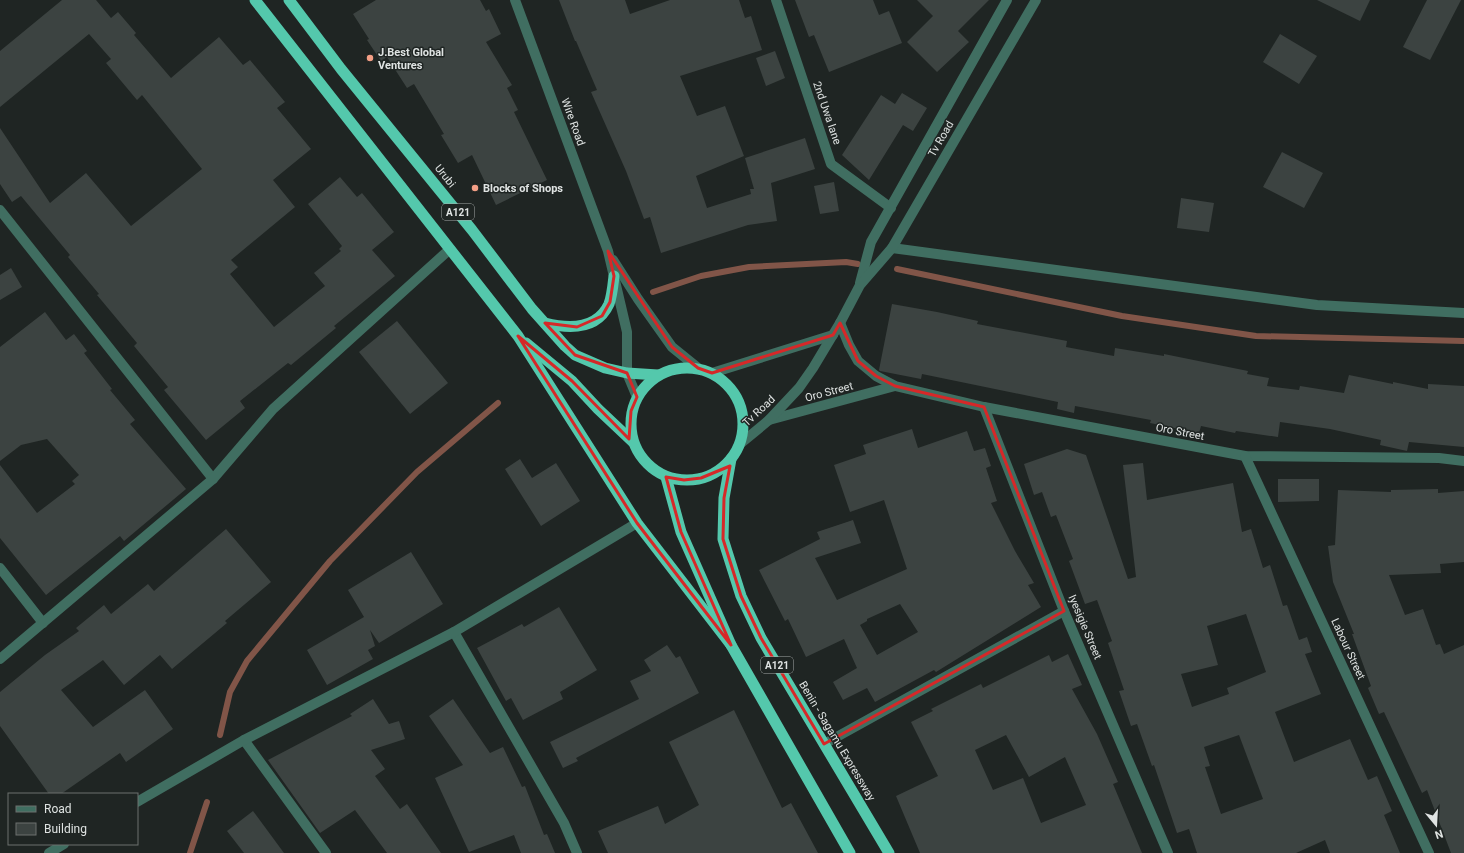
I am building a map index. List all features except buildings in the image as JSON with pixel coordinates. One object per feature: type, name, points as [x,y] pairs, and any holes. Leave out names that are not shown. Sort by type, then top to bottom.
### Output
[{"type":"highway","name":"A121","points":[[255,0],[518,336],[637,523],[732,645]]},
{"type":"highway","name":"Urubi","points":[[289,0],[341,69],[472,230],[532,309],[575,355],[605,368],[627,373],[658,375]]},
{"type":"highway","points":[[545,324],[563,328],[577,327],[590,324],[602,316],[610,302],[614,276]]},
{"type":"highway","name":"A121","points":[[518,336],[572,381],[598,409],[633,442]]},
{"type":"highway","name":"A121","points":[[684,367],[698,368],[712,373],[728,385],[740,403],[744,423],[740,444],[731,459],[718,471],[701,478],[684,480],[666,477],[652,468],[641,457],[633,442],[630,427],[632,411],[637,396],[647,384],[658,375],[670,370],[684,367]]},
{"type":"highway","name":"Benin - Sagamu Expressway","points":[[731,459],[724,505],[723,539],[741,596],[761,638],[889,853]]},
{"type":"highway","name":"A121","points":[[666,477],[681,532],[732,645],[850,853]]},
{"type":"street","name":"Wire Road","points":[[515,0],[608,252],[627,332],[627,373],[637,396]]},
{"type":"street","name":"2nd Uwa lane","points":[[776,0],[831,164],[891,208]]},
{"type":"street","name":"Tv Road","points":[[860,285],[871,242],[1007,0]]},
{"type":"street","name":"Tv Road","points":[[740,444],[769,420],[799,388],[833,336],[860,285],[892,248],[1036,0]]},
{"type":"street","points":[[0,210],[214,479]]},
{"type":"street","points":[[892,248],[1317,305],[1464,313]]},
{"type":"street","points":[[0,658],[214,479],[273,408],[450,249]]},
{"type":"street","name":"Wire Road","points":[[608,252],[638,299],[672,346],[698,368]]},
{"type":"street","name":"Oro Street","points":[[840,323],[849,345],[858,361],[876,376],[895,386],[984,408],[1245,456],[1439,458],[1464,461]]},
{"type":"street","points":[[712,373],[833,336]]},
{"type":"street","name":"Oro Street","points":[[769,420],[895,386]]},
{"type":"street","name":"Iyesigie Street","points":[[984,408],[1064,611],[1168,853]]},
{"type":"street","name":"Labour Street","points":[[1245,456],[1429,853]]},
{"type":"street","points":[[138,801],[244,740],[454,632],[637,523]]},
{"type":"street","points":[[0,568],[43,623]]},
{"type":"street","points":[[824,744],[1064,611]]},
{"type":"street","points":[[454,632],[564,823],[577,853]]},
{"type":"street","points":[[244,740],[326,853]]},
{"type":"street","points":[[48,853],[62,845]]},
{"type":"highlighted area","points":[[608,251],[672,347],[698,368],[712,373],[833,335],[840,323],[858,361],[876,376],[895,386],[984,407],[1064,611],[824,744],[761,638],[741,596],[723,539],[724,498],[730,466],[701,478],[684,480],[666,477],[681,532],[731,645],[637,523],[518,336],[572,381],[629,439],[631,411],[637,397],[627,373],[575,355],[545,323],[577,327],[602,316],[610,302],[614,276]]},
{"type":"waterway","points":[[653,292],[701,276],[749,267],[846,262],[858,264]]},
{"type":"waterway","points":[[897,269],[1122,316],[1256,336],[1464,341]]},
{"type":"waterway","points":[[220,735],[230,692],[247,661],[330,561],[417,472],[498,403]]},
{"type":"waterway","points":[[190,853],[207,802]]},
{"type":"place","name":"J.Best Global Ventures","points":[[370,58]]},
{"type":"place","name":"Blocks of Shops","points":[[475,188]]}]
